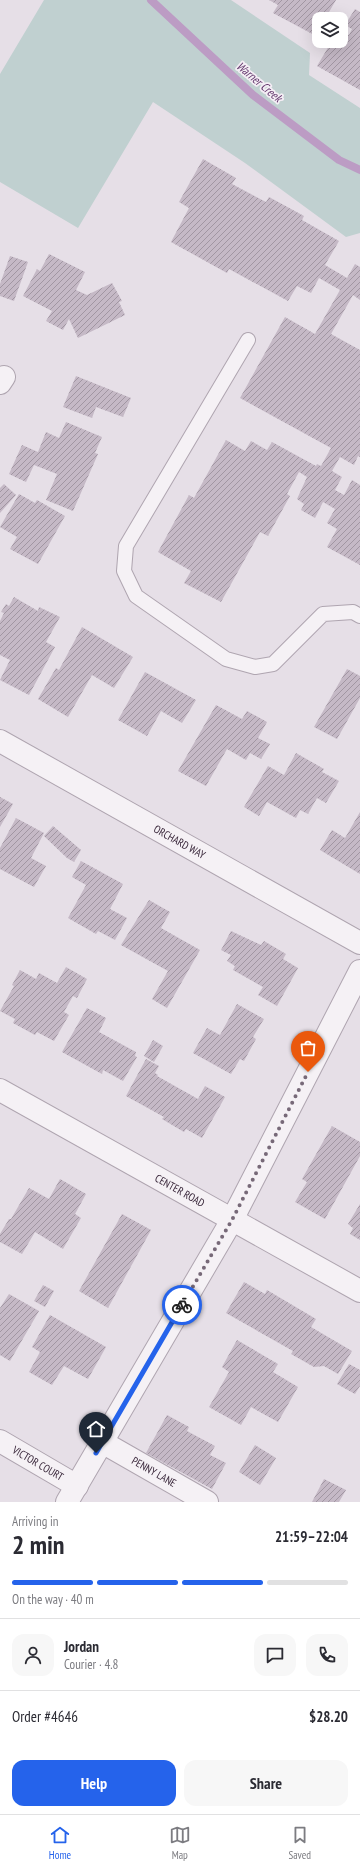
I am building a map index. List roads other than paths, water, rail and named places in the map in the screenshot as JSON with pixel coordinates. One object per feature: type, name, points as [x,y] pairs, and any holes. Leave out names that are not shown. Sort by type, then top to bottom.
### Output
[{"type":"street","name":"ORCHARD WAY","points":[[0,741],[360,943]]},
{"type":"street","points":[[72,1494],[232,1220],[359,976]]},
{"type":"street","name":"CENTER ROAD","points":[[0,1090],[360,1291]]},
{"type":"street","name":"VICTOR COURT","points":[[0,1441],[72,1494]]},
{"type":"street","name":"PENNY LANE","points":[[102,1442],[207,1502]]},
{"type":"lane","points":[[248,340],[126,546],[124,572],[136,596],[226,659],[255,667],[273,664],[323,614],[353,612],[360,616]]},
{"type":"waterway","name":"Warner Creek","points":[[151,0],[253,95],[339,160],[360,170]]}]
